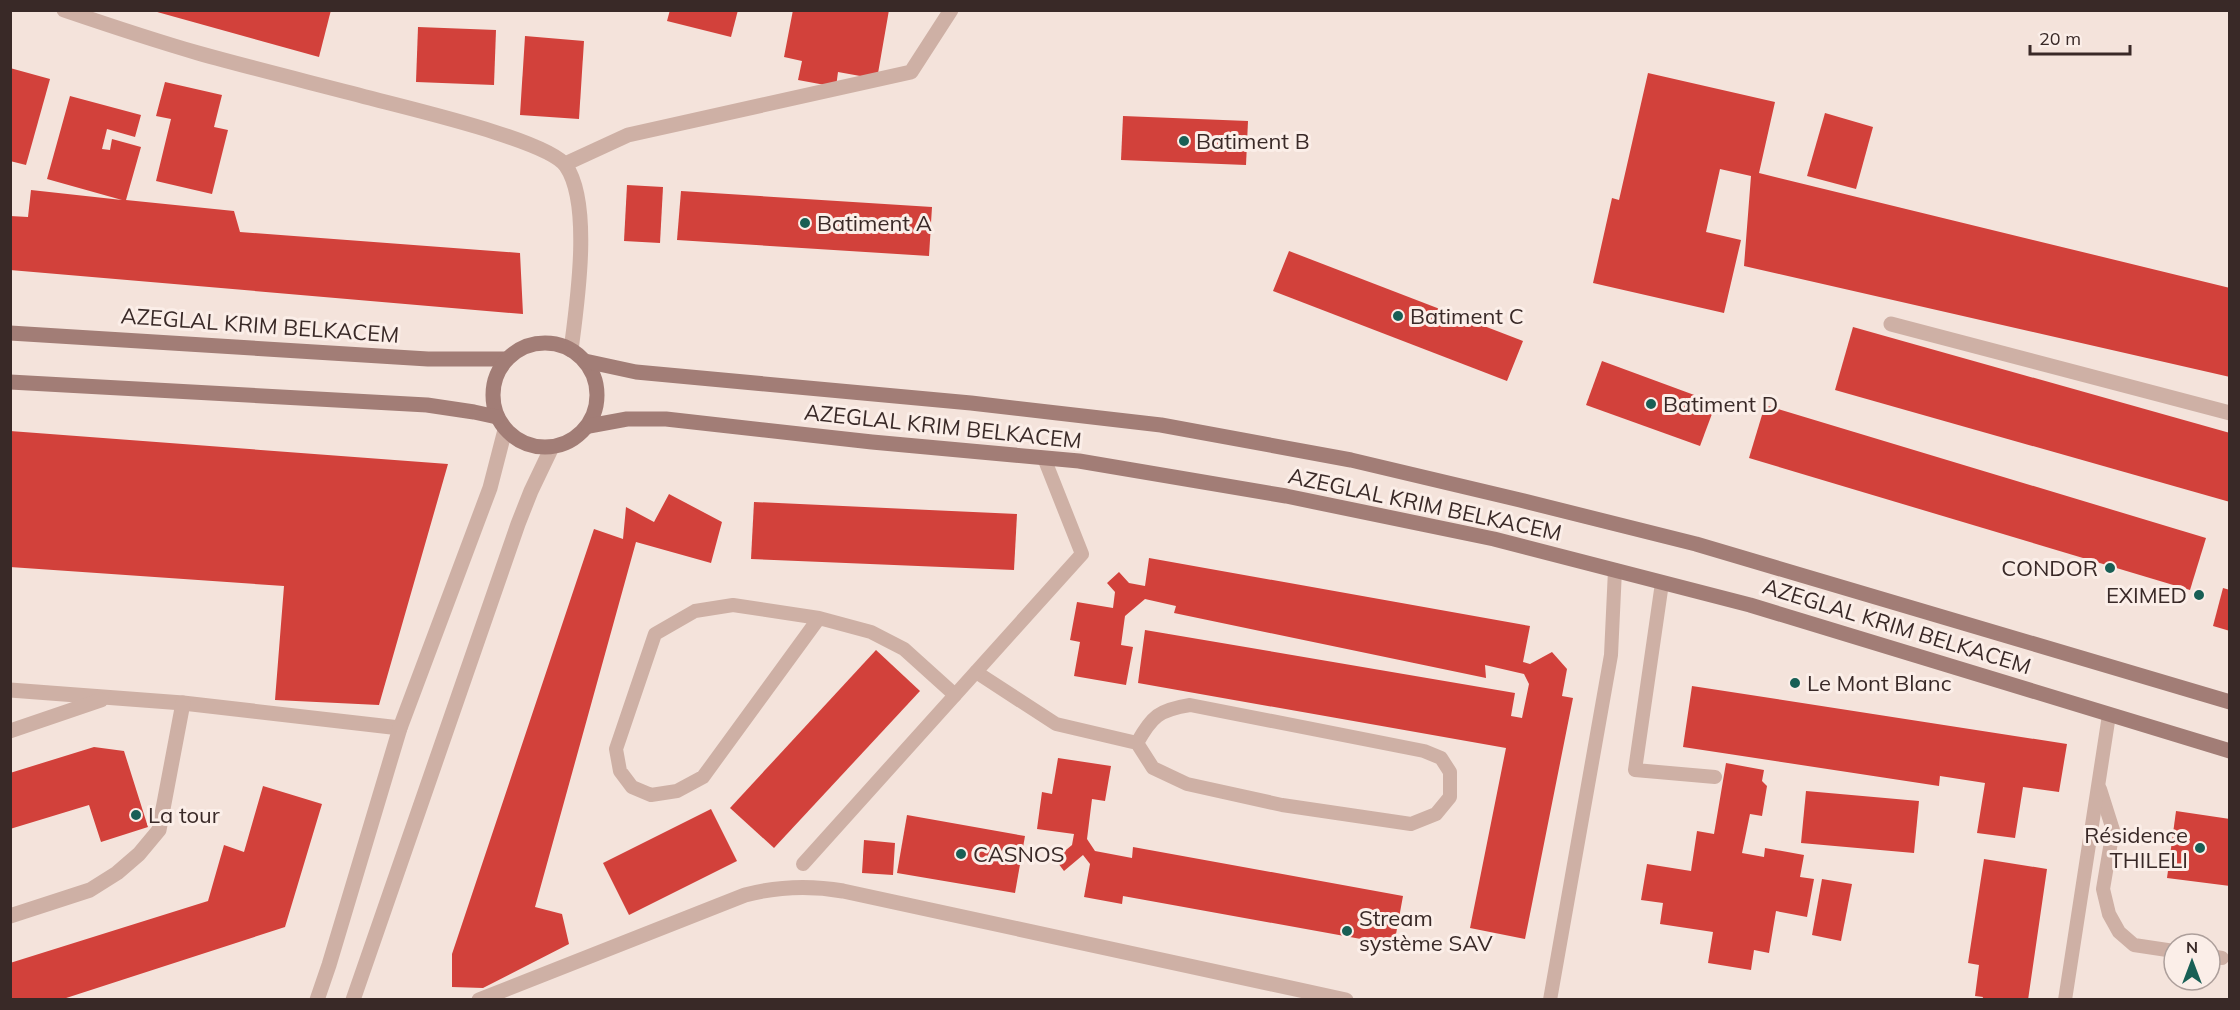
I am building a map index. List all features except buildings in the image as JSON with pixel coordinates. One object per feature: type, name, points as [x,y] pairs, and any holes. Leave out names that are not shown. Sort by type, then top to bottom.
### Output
[{"type":"main road","name":"AZEGLAL KRIM BELKACEM","points":[[10,333],[428,358],[507,359]]},
{"type":"main road","points":[[538,344],[555,344],[572,350],[585,361],[594,376],[598,393],[596,410],[589,426],[577,437],[552,447],[532,447],[518,441],[497,417],[493,402],[493,386],[498,372],[507,359],[521,348],[538,344]]},
{"type":"main road","points":[[585,361],[636,372],[971,403],[1161,425],[1351,460],[1696,544],[2229,702]]},
{"type":"main road","points":[[10,382],[427,405],[474,411],[497,417]]},
{"type":"main road","name":"AZEGLAL KRIM BELKACEM","points":[[589,426],[627,419],[666,419],[872,442],[1079,461],[1298,499],[1494,539],[1750,605],[2229,751]]},
{"type":"street","points":[[64,10],[196,52],[480,128],[540,148],[565,164],[576,184],[580,225],[572,350]]},
{"type":"street","points":[[565,164],[628,135],[911,72],[951,10]]},
{"type":"street","points":[[1892,324],[2229,413]]},
{"type":"street","points":[[317,999],[400,728],[490,488],[506,430]]},
{"type":"street","points":[[353,999],[521,515],[552,447]]},
{"type":"street","points":[[10,690],[183,703],[400,728]]},
{"type":"street","points":[[10,731],[107,698]]},
{"type":"street","points":[[10,916],[90,890],[117,873],[139,854],[159,830],[183,703]]},
{"type":"street","points":[[478,999],[745,895],[770,888],[794,886],[843,891],[1346,999]]},
{"type":"lane","points":[[803,864],[1082,554],[1044,458]]},
{"type":"lane","points":[[1550,999],[1611,655],[1615,570]]},
{"type":"lane","points":[[1662,583],[1635,770],[1715,777]]},
{"type":"lane","points":[[819,618],[703,777],[677,791],[651,795],[632,788],[620,771],[616,749],[656,634],[695,611],[733,605],[819,618],[871,632],[904,649],[955,695]]},
{"type":"lane","points":[[976,672],[1056,724],[1137,743],[1153,768],[1187,784],[1282,805],[1411,824],[1436,814],[1449,797],[1450,772],[1441,758],[1424,751],[1190,705],[1168,708],[1148,722],[1137,743]]},
{"type":"lane","points":[[2065,999],[2109,715]]},
{"type":"lane","points":[[2099,784],[2113,830],[2103,889],[2109,914],[2119,932],[2134,945],[2162,949]]},
{"type":"place","name":"Batiment B","points":[[1184,141]]},
{"type":"place","name":"Batiment A","points":[[805,223]]},
{"type":"place","name":"Batiment C","points":[[1398,316]]},
{"type":"place","name":"Batiment D","points":[[1651,404]]},
{"type":"place","name":"CONDOR","points":[[2110,568]]},
{"type":"place","name":"EXIMED","points":[[2199,595]]},
{"type":"place","name":"Le Mont Blanc","points":[[1795,683]]},
{"type":"place","name":"La tour","points":[[136,815]]},
{"type":"place","name":"Résidence THILELI","points":[[2200,848]]},
{"type":"place","name":"CASNOS","points":[[961,854]]},
{"type":"place","name":"Stream système SAV","points":[[1347,931]]}]
